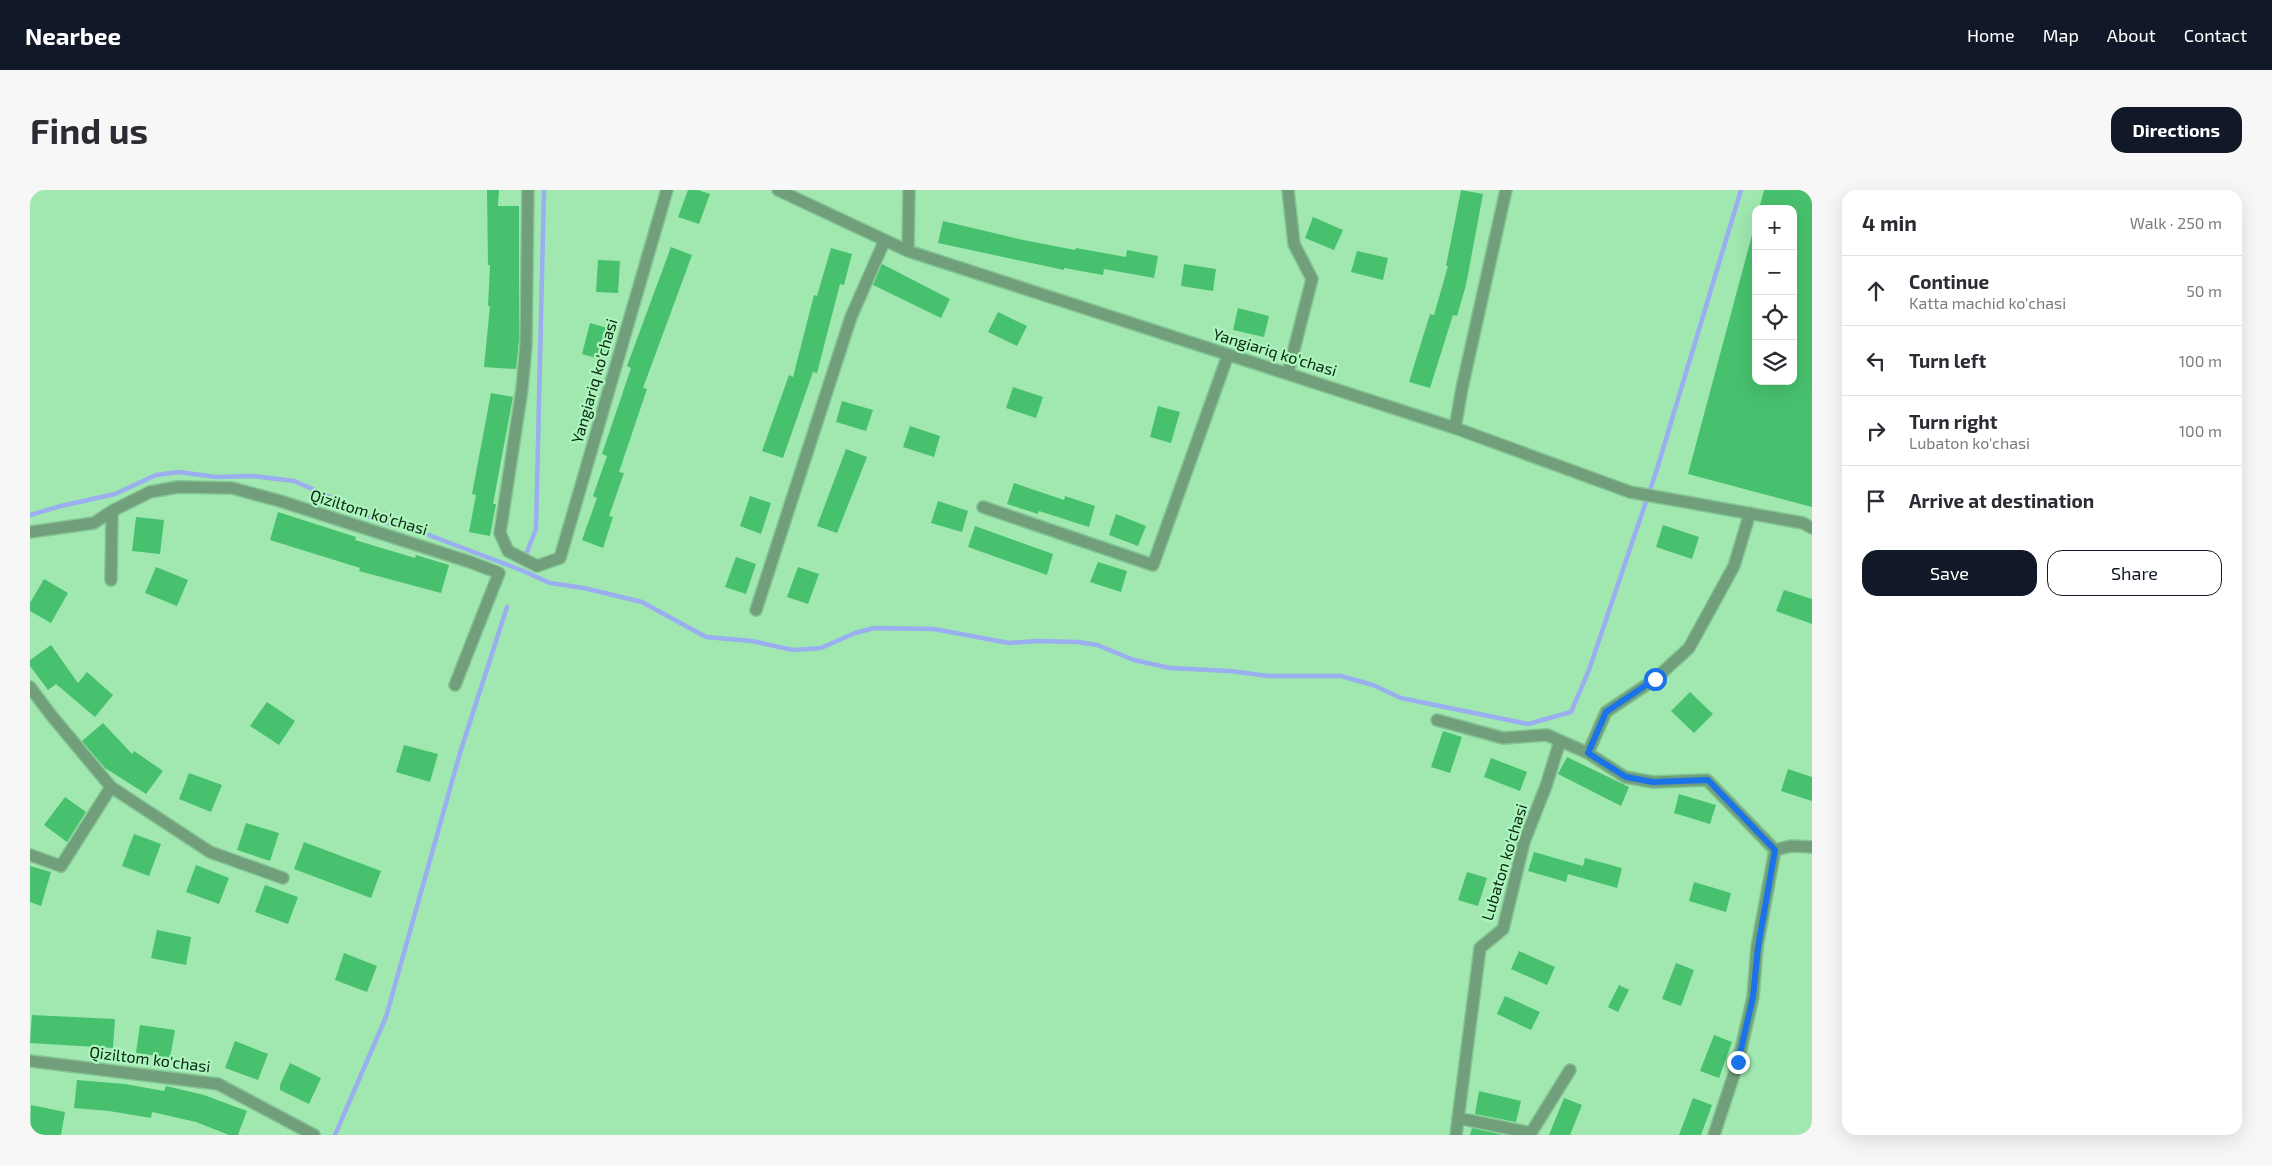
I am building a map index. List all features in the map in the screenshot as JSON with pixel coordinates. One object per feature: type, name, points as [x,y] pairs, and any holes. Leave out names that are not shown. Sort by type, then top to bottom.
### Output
[{"type":"street","name":"Yangiariq ko'chasi","points":[[528,190],[526,345],[522,389],[500,533],[508,551],[537,566],[560,558],[667,190]]},
{"type":"street","name":"Yangiariq ko'chasi","points":[[778,190],[908,252],[1455,428],[1630,492],[1803,522],[1812,528]]},
{"type":"street","points":[[908,252],[909,190]]},
{"type":"street","points":[[1288,190],[1294,244],[1312,279],[1288,373]]},
{"type":"street","points":[[1455,428],[1462,388],[1506,190]]},
{"type":"street","points":[[756,610],[851,317],[884,242]]},
{"type":"street","points":[[983,507],[1153,565],[1228,355]]},
{"type":"street","name":"Qiziltom ko'chasi","points":[[30,532],[94,523],[112,511],[150,492],[178,487],[232,488],[371,529],[499,573],[454,685]]},
{"type":"street","points":[[111,580],[112,511]]},
{"type":"street","points":[[1588,753],[1606,712],[1655,679],[1688,648],[1734,566],[1750,513]]},
{"type":"street","points":[[30,686],[51,715],[111,788],[210,852],[283,878]]},
{"type":"street","points":[[1437,720],[1503,738],[1547,734],[1588,753],[1626,777],[1653,782],[1708,780],[1775,850]]},
{"type":"street","name":"Lubaton ko'chasi","points":[[1456,1135],[1480,948],[1503,929],[1524,842],[1546,786],[1560,741]]},
{"type":"street","points":[[30,855],[61,866],[111,788]]},
{"type":"street","points":[[1775,850],[1791,846],[1812,847]]},
{"type":"street","points":[[1714,1135],[1738,1062],[1753,997],[1758,947],[1775,850]]},
{"type":"street","name":"Qiziltom ko'chasi","points":[[30,1061],[218,1084],[314,1135]]},
{"type":"street","points":[[1458,1118],[1531,1133],[1570,1070]]},
{"type":"building","points":[[487,190],[499,190],[498,206],[519,206],[519,340],[516,369],[484,367],[490,306],[488,306],[490,265],[488,265]]},
{"type":"building","points":[[688,190],[698,190],[710,194],[699,224],[678,217]]},
{"type":"building","points":[[1461,190],[1483,194],[1466,285],[1457,316],[1453,315],[1430,388],[1409,382],[1430,314],[1434,315],[1448,266],[1446,266]]},
{"type":"building","points":[[1764,190],[1812,190],[1812,507],[1688,474],[1752,235],[1752,385],[1797,385],[1797,205],[1760,205]]},
{"type":"building","points":[[1313,217],[1343,230],[1334,250],[1305,238]]},
{"type":"building","points":[[943,221],[1075,250],[1076,248],[1126,257],[1127,250],[1158,256],[1154,278],[1104,269],[1103,275],[1064,268],[1064,270],[938,243]]},
{"type":"building","points":[[671,247],[692,255],[643,388],[647,389],[619,472],[624,473],[609,516],[613,517],[603,548],[582,540],[597,498],[593,496],[607,456],[602,454],[631,368],[627,366]]},
{"type":"building","points":[[831,248],[852,254],[844,285],[840,284],[817,373],[813,372],[783,458],[762,451],[789,375],[793,377],[814,295],[817,296]]},
{"type":"building","points":[[1357,251],[1388,258],[1383,280],[1351,272]]},
{"type":"building","points":[[598,260],[620,261],[618,293],[596,292]]},
{"type":"building","points":[[882,264],[950,299],[941,318],[873,285]]},
{"type":"building","points":[[1184,264],[1216,269],[1213,291],[1181,286]]},
{"type":"building","points":[[1238,308],[1269,316],[1264,337],[1233,330]]},
{"type":"building","points":[[998,312],[1027,326],[1017,346],[988,332]]},
{"type":"building","points":[[590,323],[611,329],[603,360],[582,354]]},
{"type":"building","points":[[1013,387],[1043,397],[1036,418],[1006,408]]},
{"type":"building","points":[[491,393],[513,397],[493,504],[496,504],[490,536],[469,532],[476,495],[472,494]]},
{"type":"building","points":[[842,401],[873,410],[866,431],[836,422]]},
{"type":"building","points":[[1158,406],[1180,412],[1171,443],[1150,437]]},
{"type":"building","points":[[910,426],[940,436],[934,457],[903,447]]},
{"type":"building","points":[[846,449],[867,457],[837,533],[817,526]]},
{"type":"building","points":[[1014,483],[1064,500],[1065,496],[1095,506],[1089,527],[1039,511],[1038,514],[1007,504]]},
{"type":"building","points":[[750,496],[771,503],[761,534],[740,526]]},
{"type":"building","points":[[938,501],[968,511],[962,532],[931,523]]},
{"type":"building","points":[[278,512],[356,537],[355,540],[415,558],[416,555],[449,565],[441,593],[359,571],[360,568],[270,540]]},
{"type":"building","points":[[1116,514],[1146,526],[1138,546],[1109,535]]},
{"type":"building","points":[[136,517],[164,520],[160,554],[132,551]]},
{"type":"building","points":[[1663,525],[1699,537],[1692,559],[1656,547]]},
{"type":"building","points":[[975,526],[1053,554],[1047,575],[968,547]]},
{"type":"building","points":[[736,557],[756,564],[746,594],[725,587]]},
{"type":"building","points":[[1098,562],[1127,571],[1121,592],[1090,582]]},
{"type":"building","points":[[156,567],[188,580],[177,606],[145,593]]},
{"type":"building","points":[[798,567],[819,574],[808,604],[787,597]]},
{"type":"building","points":[[44,579],[68,593],[51,623],[30,611],[30,603]]},
{"type":"building","points":[[1784,590],[1812,599],[1812,624],[1776,611]]},
{"type":"building","points":[[51,645],[78,683],[87,672],[113,695],[95,717],[56,684],[48,690],[30,666],[30,660]]},
{"type":"building","points":[[1690,692],[1713,714],[1694,733],[1671,711]]},
{"type":"building","points":[[267,702],[295,721],[279,745],[250,726]]},
{"type":"building","points":[[103,723],[132,754],[134,751],[163,771],[146,794],[105,768],[82,741]]},
{"type":"building","points":[[1443,731],[1462,737],[1450,773],[1431,767]]},
{"type":"building","points":[[404,745],[438,754],[430,782],[396,772]]},
{"type":"building","points":[[1567,757],[1629,787],[1621,806],[1558,774]]},
{"type":"building","points":[[1491,758],[1527,772],[1520,791],[1484,777]]},
{"type":"building","points":[[1788,769],[1812,777],[1812,801],[1781,791]]},
{"type":"building","points":[[189,773],[222,785],[211,812],[179,799]]},
{"type":"building","points":[[1679,794],[1716,805],[1710,824],[1674,813]]},
{"type":"building","points":[[65,797],[86,812],[67,842],[44,825]]},
{"type":"building","points":[[246,823],[279,833],[270,861],[237,850]]},
{"type":"building","points":[[134,834],[161,844],[149,876],[122,866]]},
{"type":"building","points":[[304,842],[381,871],[371,898],[294,869]]},
{"type":"building","points":[[1534,852],[1583,866],[1585,858],[1622,868],[1617,888],[1568,874],[1566,882],[1528,871]]},
{"type":"building","points":[[196,865],[229,878],[219,904],[186,892]]},
{"type":"building","points":[[30,866],[51,872],[41,906],[30,902]]},
{"type":"building","points":[[1467,872],[1487,878],[1478,906],[1458,900]]},
{"type":"building","points":[[1694,882],[1731,893],[1726,912],[1689,901]]},
{"type":"building","points":[[265,885],[298,897],[288,924],[255,912]]},
{"type":"building","points":[[157,930],[191,937],[186,965],[151,958]]},
{"type":"building","points":[[1519,951],[1555,967],[1547,985],[1511,969]]},
{"type":"building","points":[[344,953],[377,966],[367,992],[335,980]]},
{"type":"building","points":[[1676,963],[1694,970],[1681,1006],[1662,999]]},
{"type":"building","points":[[1619,985],[1629,990],[1618,1012],[1608,1007]]},
{"type":"building","points":[[1505,996],[1540,1012],[1531,1030],[1497,1014]]},
{"type":"building","points":[[32,1015],[115,1019],[113,1048],[30,1043]]},
{"type":"building","points":[[140,1025],[175,1030],[170,1058],[136,1053]]},
{"type":"building","points":[[1714,1035],[1732,1042],[1719,1078],[1700,1071]]},
{"type":"building","points":[[235,1041],[268,1054],[258,1080],[225,1068]]},
{"type":"building","points":[[290,1063],[321,1078],[309,1104],[280,1090],[280,1085]]},
{"type":"building","points":[[77,1080],[125,1084],[164,1091],[166,1086],[204,1095],[247,1111],[238,1135],[229,1135],[196,1122],[152,1112],[151,1118],[109,1111],[74,1108]]},
{"type":"building","points":[[1479,1091],[1521,1101],[1516,1122],[1475,1114]]},
{"type":"building","points":[[1564,1098],[1582,1105],[1570,1135],[1549,1135]]},
{"type":"building","points":[[1693,1098],[1712,1105],[1701,1135],[1679,1135]]},
{"type":"building","points":[[31,1105],[65,1112],[61,1135],[30,1135]]},
{"type":"building","points":[[1472,1128],[1503,1135],[1470,1135]]},
{"type":"waterway","points":[[527,552],[536,529],[544,190]]},
{"type":"waterway","points":[[30,515],[115,494],[156,475],[179,472],[216,477],[253,476],[294,481],[375,520],[413,529],[550,583],[584,588],[642,602],[706,637],[752,641],[793,650],[821,648],[855,633],[874,628],[934,629],[1009,643],[1036,641],[1078,642],[1097,645],[1134,660],[1170,668],[1230,671],[1268,676],[1341,676],[1373,685],[1401,698],[1528,724],[1571,712],[1589,670],[1657,469],[1741,190]]},
{"type":"waterway","points":[[335,1135],[386,1017],[460,753],[507,607]]},
{"type":"route","points":[[1655,679],[1606,712],[1588,753],[1626,777],[1653,782],[1708,780],[1775,850],[1758,947],[1753,997],[1738,1062]]}]
